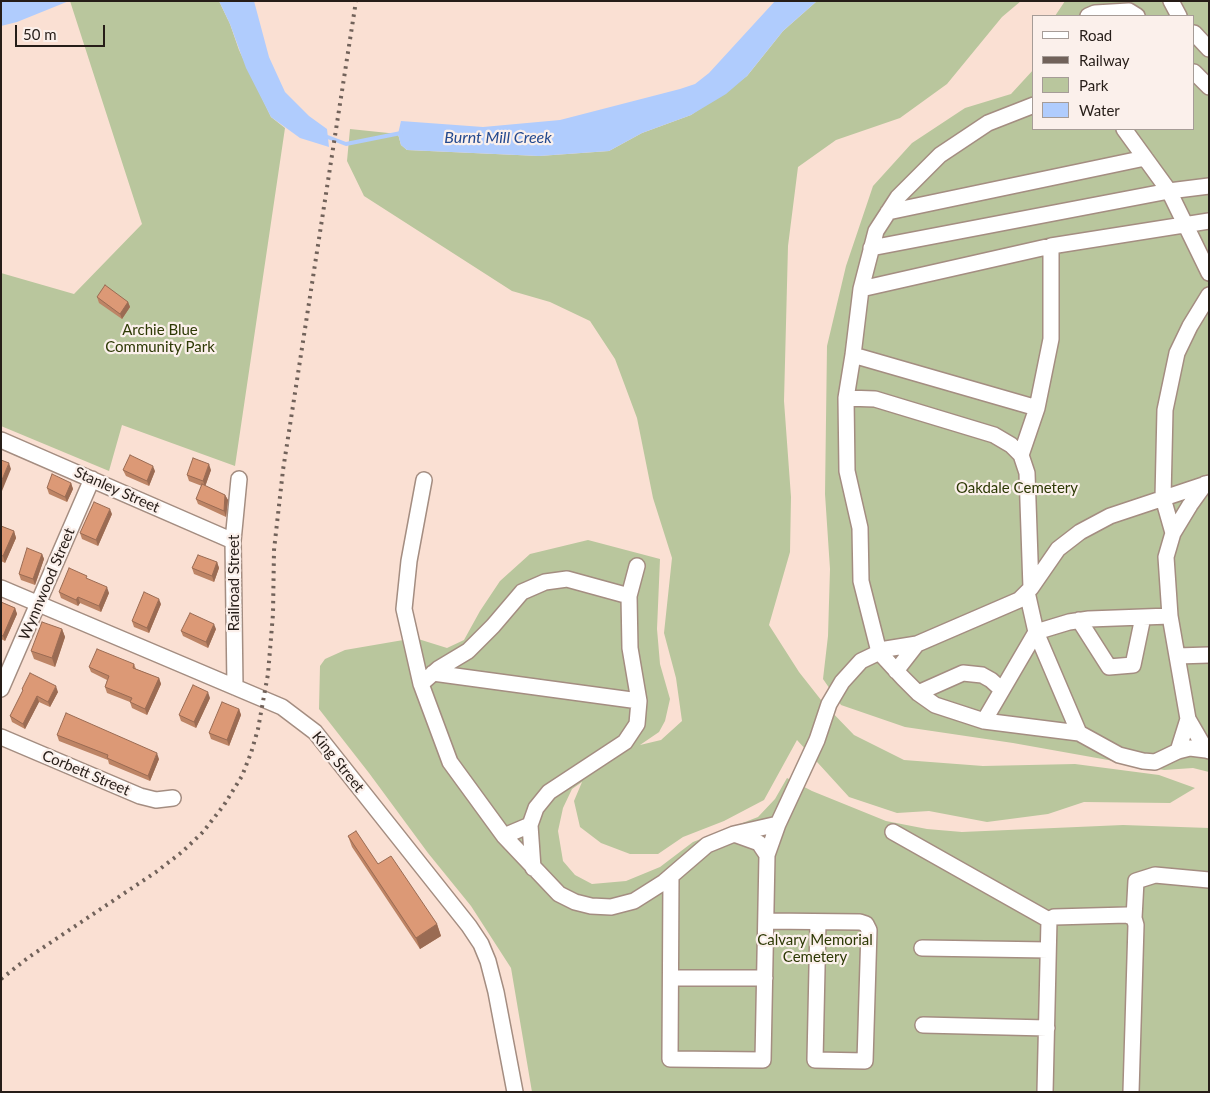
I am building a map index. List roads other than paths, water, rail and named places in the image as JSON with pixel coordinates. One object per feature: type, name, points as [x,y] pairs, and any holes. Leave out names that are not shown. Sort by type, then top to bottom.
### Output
[{"type":"street","points":[[1172,1],[1179,15]]},
{"type":"street","points":[[1090,15],[1095,13],[1129,11],[1135,15]]},
{"type":"street","points":[[1195,34],[1209,49]]},
{"type":"street","points":[[1195,73],[1209,87]]},
{"type":"street","points":[[1032,106],[988,123],[940,155],[898,197],[876,231],[871,248],[861,289],[846,398],[847,471],[860,528],[861,581],[879,652],[918,693],[935,705],[984,721],[1080,733],[1119,754],[1143,761],[1155,762],[1178,751],[1190,748],[1207,751]]},
{"type":"street","points":[[1125,130],[1169,191],[1209,273]]},
{"type":"street","points":[[888,212],[1145,158]]},
{"type":"street","points":[[871,248],[1169,191],[1209,186]]},
{"type":"street","points":[[861,289],[1051,246],[1209,221]]},
{"type":"street","points":[[1021,455],[1037,408],[1052,339],[1051,246]]},
{"type":"street","points":[[1173,533],[1164,498],[1165,410],[1177,353],[1190,326],[1209,295]]},
{"type":"street","points":[[853,355],[1037,408]]},
{"type":"street","points":[[846,398],[875,399],[994,435],[1021,455],[1027,473],[1029,590],[1036,632],[1080,733]]},
{"type":"street","name":"Stanley Street","points":[[1,440],[233,541]]},
{"type":"street","name":"Wynnwood Street","points":[[1,689],[92,479]]},
{"type":"street","name":"Railroad Street","points":[[235,688],[233,541],[239,479]]},
{"type":"street","points":[[424,480],[409,561],[404,609],[421,684],[450,762],[504,836],[559,894],[575,902],[591,906],[611,907],[634,901],[671,876],[706,845],[734,834],[778,824]]},
{"type":"street","points":[[671,876],[670,1059],[763,1060],[766,855],[778,824],[817,740],[825,714],[842,682],[861,661],[879,652],[917,644],[1019,600],[1029,590],[1058,549],[1080,532],[1110,516],[1207,483]]},
{"type":"street","points":[[1207,483],[1190,505],[1173,533],[1166,557],[1170,616],[1188,719],[1207,751]]},
{"type":"street","points":[[533,868],[530,825],[536,808],[549,792],[625,742],[637,724],[639,700],[630,648],[629,596],[637,566]]},
{"type":"street","points":[[421,684],[433,673],[468,651],[493,626],[522,592],[546,582],[567,579],[629,596]]},
{"type":"street","name":"King Street","points":[[1,588],[282,707],[315,732],[470,926],[481,944],[496,992],[515,1092]]},
{"type":"street","points":[[984,721],[1036,632],[1079,620],[1170,616]]},
{"type":"street","points":[[1079,620],[1109,667],[1133,665],[1143,617]]},
{"type":"street","points":[[896,671],[917,644]]},
{"type":"street","points":[[1176,656],[1209,655]]},
{"type":"street","points":[[433,673],[639,700]]},
{"type":"street","points":[[918,693],[963,673],[982,675],[1002,690]]},
{"type":"street","points":[[1178,751],[1188,719]]},
{"type":"street","name":"Corbett Street","points":[[1,737],[140,796],[156,800],[173,798]]},
{"type":"street","points":[[504,836],[530,825]]},
{"type":"street","points":[[894,832],[1048,920]]},
{"type":"street","points":[[734,834],[759,843],[766,855]]},
{"type":"street","points":[[1131,1092],[1136,881],[1155,875],[1209,880]]},
{"type":"street","points":[[1048,920],[1054,916],[1127,915],[1134,918]]},
{"type":"street","points":[[1046,1092],[1048,920]]},
{"type":"street","points":[[766,921],[860,922],[866,924],[869,930],[865,1061],[815,1060],[818,922]]},
{"type":"street","points":[[922,948],[1048,950]]},
{"type":"street","points":[[671,978],[765,978]]},
{"type":"street","points":[[923,1025],[1046,1028]]},
{"type":"water","points":[[1,1],[69,1],[17,22],[1,26]]},
{"type":"water","points":[[219,1],[254,1],[269,57],[285,92],[309,116],[327,129],[329,147],[300,138],[271,117],[246,68],[230,24]]},
{"type":"water","points":[[775,1],[817,1],[783,31],[747,76],[726,94],[691,115],[642,133],[609,151],[539,156],[407,150],[401,145],[398,134],[401,121],[483,127],[560,120],[695,84],[709,73]]},
{"type":"waterway","name":"Burnt Mill Creek","points":[[325,136],[346,144],[401,133]]},
{"type":"railway","points":[[1,979],[29,957],[156,872],[182,852],[203,832],[224,805],[242,776],[251,753],[258,729],[268,674],[273,614],[274,550],[283,470],[356,1]]},
{"type":"park label","name":"Archie Blue Community Park","points":[[160,338]]},
{"type":"park label","name":"Oakdale Cemetery","points":[[1017,488]]},
{"type":"park label","name":"Calvary Memorial Cemetery","points":[[815,948]]}]
